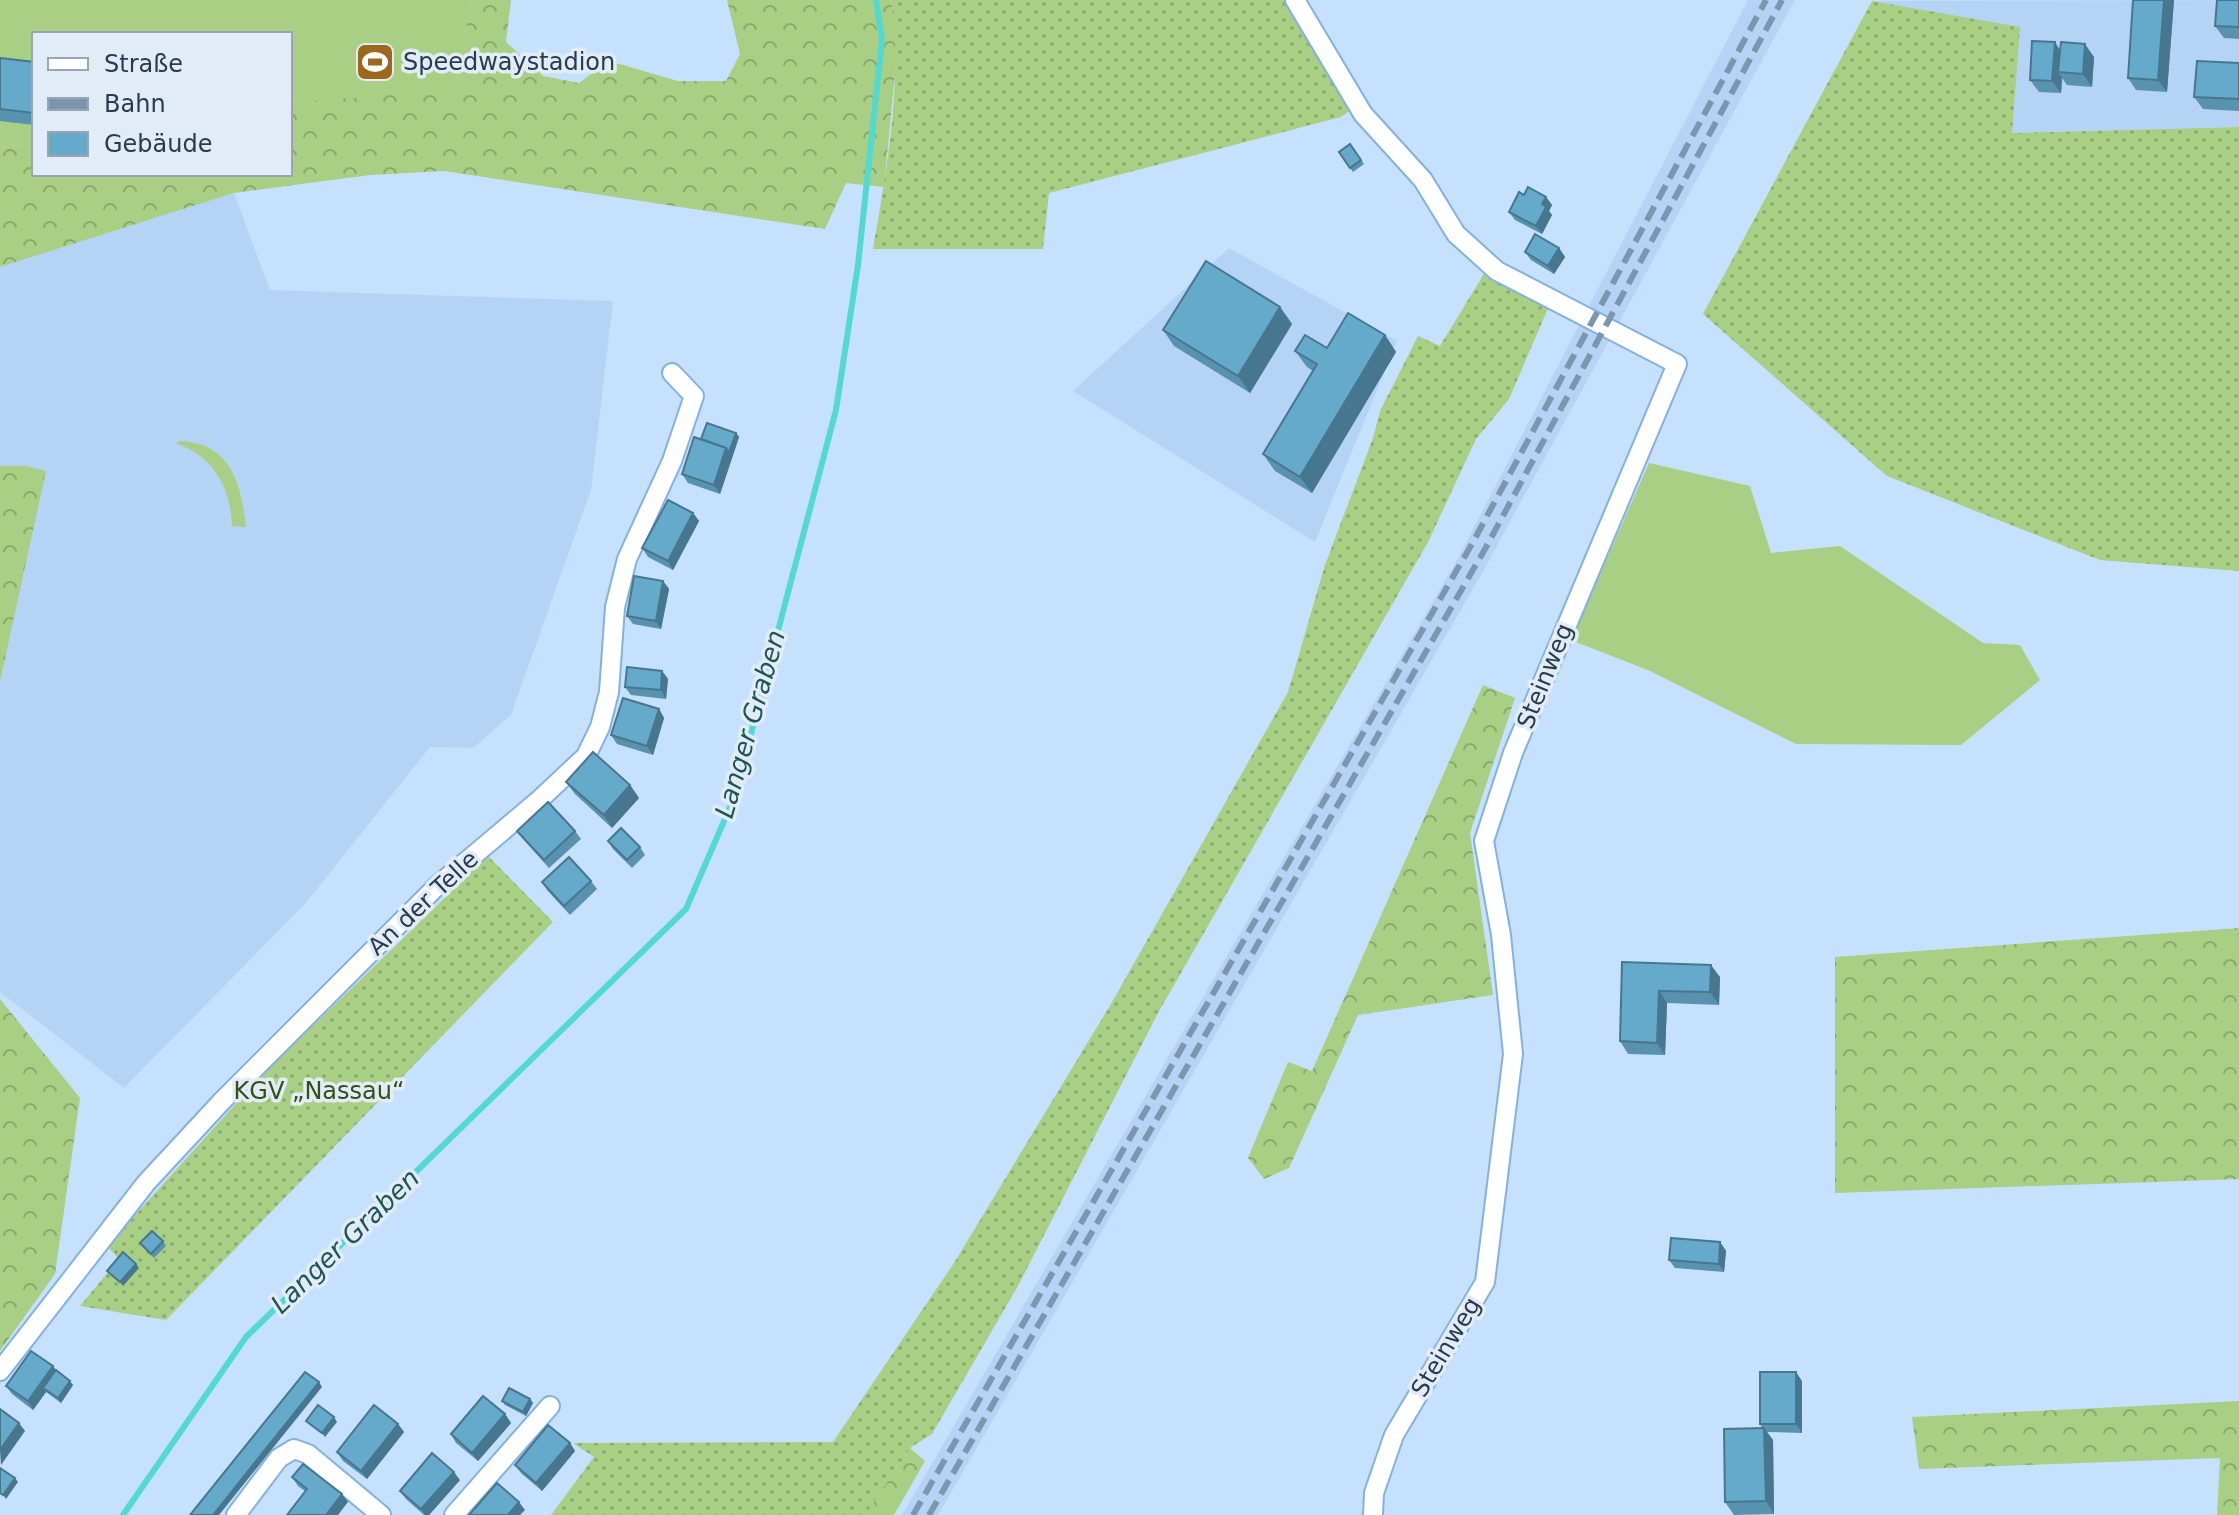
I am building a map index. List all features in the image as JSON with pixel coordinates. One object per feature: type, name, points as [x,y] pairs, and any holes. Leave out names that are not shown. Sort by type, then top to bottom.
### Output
[{"type":"street","name":"Steinweg","points":[[1295,0],[1363,114],[1423,180],[1456,234],[1497,271],[1677,364],[1513,753],[1484,841],[1501,935],[1513,1054],[1505,1147],[1485,1282],[1394,1435],[1374,1493],[1373,1515]]},
{"type":"street","name":"An der Telle","points":[[0,1371],[146,1183],[222,1101],[436,887],[558,784],[586,756],[600,727],[609,692],[615,607],[627,559],[672,461],[694,396],[672,373]]},
{"type":"street","points":[[454,1515],[550,1406]]},
{"type":"street","points":[[236,1515],[279,1458],[294,1449],[308,1454],[381,1515]]},
{"type":"shaded area","points":[[1748,0],[1795,0],[1481,575],[938,1515],[902,1515],[1457,560]]},
{"type":"shaded area","points":[[2239,0],[2239,127],[2011,133],[1872,1]]},
{"type":"shaded area","points":[[234,193],[270,290],[613,301],[591,490],[511,715],[473,748],[430,747],[305,904],[124,1088],[0,992],[0,267]]},
{"type":"shaded area","points":[[1229,248],[1397,341],[1315,542],[1073,391]]},
{"type":"green space","name":"Speedwaystadion","points":[[0,0],[471,0],[455,91],[292,103],[292,32],[32,32],[32,143],[0,147]]},
{"type":"green space","points":[[471,0],[511,0],[506,42],[543,76],[579,83],[609,61],[678,81],[726,81],[740,54],[727,0],[891,0],[898,42],[884,187],[846,183],[825,229],[444,171],[370,175],[234,193],[0,267],[0,147],[32,143],[32,176],[292,176],[292,103],[455,90]]},
{"type":"green space","points":[[891,0],[1284,0],[1349,111],[1341,117],[1049,193],[1043,249],[873,249],[892,125],[895,62]]},
{"type":"green space","points":[[1872,1],[2020,27],[2012,133],[2239,127],[2239,571],[2100,560],[1887,476],[1703,314]]},
{"type":"green space","points":[[1490,264],[1552,299],[1509,399],[1476,439],[1428,542],[1158,1013],[1019,1284],[932,1434],[910,1448],[865,1515],[551,1515],[594,1457],[573,1443],[833,1442],[954,1263],[1111,1004],[1288,692],[1325,565],[1373,438],[1380,411],[1418,336],[1440,346]]},
{"type":"green space","points":[[178,441],[196,443],[210,449],[230,468],[241,495],[246,527],[232,526],[228,499],[218,476],[201,457],[177,444]]},
{"type":"green space","points":[[1649,463],[1750,486],[1771,553],[1840,546],[1983,643],[2020,645],[2040,680],[1961,745],[1796,744],[1650,671],[1571,640]]},
{"type":"green space","points":[[0,466],[26,466],[46,471],[0,681]]},
{"type":"green space","points":[[1483,685],[1515,698],[1470,833],[1493,995],[1358,1015],[1289,1168],[1264,1179],[1248,1158],[1288,1062],[1312,1071]]},
{"type":"green space","name":"KGV „Nassau“","points":[[488,856],[553,922],[166,1320],[80,1306],[119,1259],[107,1246],[262,1075]]},
{"type":"green space","points":[[2239,928],[2239,1179],[1835,1193],[1835,957]]},
{"type":"green space","points":[[0,999],[80,1098],[55,1274],[0,1351]]},
{"type":"green space","points":[[2239,1401],[2239,1515],[2217,1515],[2220,1458],[1919,1469],[1912,1417]]},
{"type":"green space","points":[[910,1448],[925,1461],[894,1515],[865,1515]]},
{"type":"building","points":[[2133,0],[2164,0],[2158,80],[2128,78]]},
{"type":"building","points":[[2217,0],[2239,0],[2239,27],[2215,26]]},
{"type":"building","points":[[2032,41],[2055,42],[2052,81],[2030,80]]},
{"type":"building","points":[[2061,42],[2085,44],[2083,74],[2058,72]]},
{"type":"building","points":[[0,58],[32,62],[32,113],[0,109]]},
{"type":"building","points":[[2197,61],[2239,63],[2239,99],[2194,97]]},
{"type":"building","points":[[1350,144],[1361,160],[1350,168],[1339,152]]},
{"type":"building","points":[[1528,187],[1546,197],[1542,204],[1546,207],[1536,226],[1509,212],[1519,192],[1524,195]]},
{"type":"building","points":[[1535,234],[1559,248],[1548,266],[1525,252]]},
{"type":"building","points":[[1206,261],[1280,307],[1238,376],[1163,330]]},
{"type":"building","points":[[1348,313],[1385,335],[1300,477],[1263,454],[1317,364],[1295,351],[1305,335],[1327,348]]},
{"type":"building","points":[[707,423],[736,433],[729,452],[701,439]]},
{"type":"building","points":[[694,437],[726,448],[714,485],[682,474]]},
{"type":"building","points":[[668,500],[693,513],[668,561],[642,548]]},
{"type":"building","points":[[634,576],[663,581],[656,621],[627,616]]},
{"type":"building","points":[[627,667],[662,671],[661,690],[625,687]]},
{"type":"building","points":[[623,698],[659,709],[647,746],[611,735]]},
{"type":"building","points":[[593,752],[630,785],[604,815],[566,782]]},
{"type":"building","points":[[548,802],[575,831],[544,860],[517,831]]},
{"type":"building","points":[[621,828],[640,847],[627,860],[608,841]]},
{"type":"building","points":[[569,857],[591,881],[564,906],[542,882]]},
{"type":"building","points":[[1622,962],[1711,965],[1710,992],[1659,991],[1657,1043],[1620,1041]]},
{"type":"building","points":[[152,1231],[163,1241],[151,1254],[140,1243]]},
{"type":"building","points":[[1671,1238],[1720,1242],[1719,1264],[1669,1260]]},
{"type":"building","points":[[123,1252],[136,1264],[120,1282],[107,1271]]},
{"type":"building","points":[[31,1351],[53,1366],[28,1401],[6,1386]]},
{"type":"building","points":[[56,1370],[70,1381],[58,1398],[43,1388]]},
{"type":"building","points":[[305,1372],[319,1382],[213,1515],[190,1515]]},
{"type":"building","points":[[1760,1372],[1796,1372],[1796,1424],[1760,1424]]},
{"type":"building","points":[[509,1388],[530,1399],[523,1412],[502,1401]]},
{"type":"building","points":[[483,1396],[505,1414],[472,1453],[451,1434]]},
{"type":"building","points":[[318,1405],[334,1417],[322,1433],[306,1421]]},
{"type":"building","points":[[374,1405],[398,1424],[361,1471],[337,1452]]},
{"type":"building","points":[[0,1409],[19,1423],[0,1450]]},
{"type":"building","points":[[548,1425],[570,1443],[536,1483],[515,1465]]},
{"type":"building","points":[[1764,1428],[1766,1501],[1725,1502],[1724,1429]]},
{"type":"building","points":[[432,1453],[454,1472],[421,1509],[400,1491]]},
{"type":"building","points":[[303,1464],[342,1494],[326,1515],[287,1515],[307,1489],[292,1477]]},
{"type":"building","points":[[0,1468],[15,1478],[3,1495],[0,1493]]},
{"type":"building","points":[[497,1483],[519,1502],[508,1515],[469,1515]]},
{"type":"waterway","name":"Langer Graben","points":[[123,1515],[246,1337],[686,909],[734,798],[836,410],[858,265],[882,40],[876,0]]},
{"type":"railway","points":[[913,1515],[1473,542],[1766,0]]},
{"type":"railway","points":[[929,1515],[1485,549],[1782,0]]},
{"type":"place","name":"Speedwaystadion","points":[[375,62]]}]
